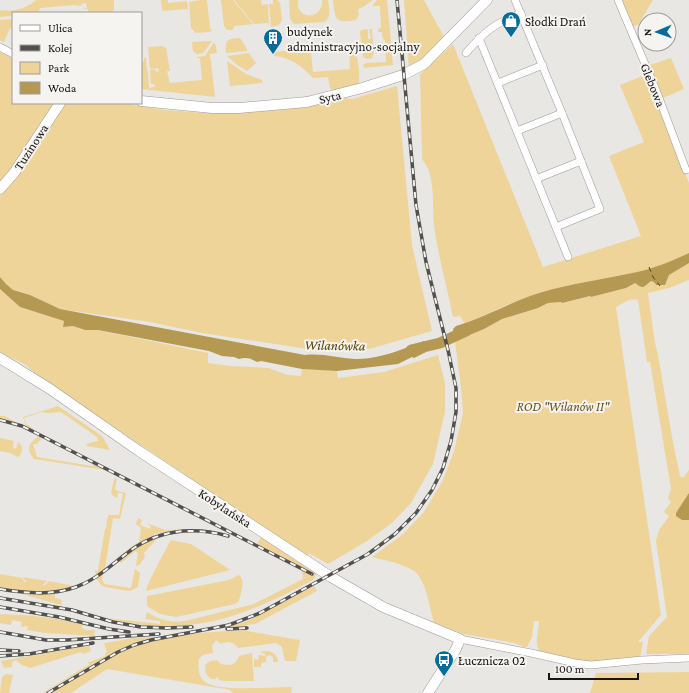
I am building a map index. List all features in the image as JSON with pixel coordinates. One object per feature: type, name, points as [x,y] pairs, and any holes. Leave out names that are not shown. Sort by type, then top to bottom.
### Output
[{"type":"street","name":"Syta","points":[[142,101],[212,108],[240,108],[313,101],[362,88],[403,75],[424,64],[487,0]]},
{"type":"street","points":[[515,0],[600,209],[556,227]]},
{"type":"street","name":"Glebowa","points":[[618,0],[656,90],[686,170]]},
{"type":"street","points":[[466,53],[479,38],[495,24],[520,13]]},
{"type":"street","points":[[479,38],[568,257]]},
{"type":"street","points":[[0,47],[12,53]]},
{"type":"street","points":[[498,83],[542,65]]},
{"type":"street","name":"Tuzinowa","points":[[0,189],[14,174],[59,104]]},
{"type":"street","points":[[517,131],[562,113]]},
{"type":"street","points":[[536,179],[581,161]]},
{"type":"street","name":"Kobylańska","points":[[0,358],[50,389],[152,459],[330,577],[383,607],[460,639]]},
{"type":"street","points":[[428,693],[454,652],[460,639],[582,664],[598,665],[642,660],[689,658]]},
{"type":"green space","points":[[36,0],[114,0],[112,12],[88,12],[88,9],[82,9],[87,8],[86,3],[81,4],[81,6],[74,5],[40,8],[38,12],[12,12],[12,16],[0,17],[0,10],[10,11],[28,6]]},
{"type":"green space","points":[[161,0],[168,0],[168,3],[187,1],[188,9],[162,11]]},
{"type":"green space","points":[[207,0],[210,28],[212,31],[196,33],[191,28],[189,2]]},
{"type":"green space","points":[[221,0],[233,0],[253,24],[234,26],[233,30],[227,30],[224,26]]},
{"type":"green space","points":[[234,0],[261,0],[262,5],[268,4],[269,27],[268,23],[254,24]]},
{"type":"green space","points":[[273,0],[277,0],[280,3],[282,20],[279,25],[271,27],[269,4],[273,4]]},
{"type":"green space","points":[[289,0],[298,0],[298,7],[301,12],[305,15],[310,15],[319,11],[322,0],[328,0],[328,18],[324,22],[294,24],[290,19]]},
{"type":"green space","points":[[333,0],[373,0],[358,9],[359,15],[356,20],[344,21],[337,19],[334,12]]},
{"type":"green space","points":[[377,0],[387,0],[393,65],[364,68],[363,65],[366,63],[386,62],[385,41],[382,37],[382,32],[378,32],[378,29],[381,28],[380,6],[372,6]]},
{"type":"green space","points":[[404,0],[424,0],[444,37],[421,61],[409,68]]},
{"type":"green space","points":[[622,0],[653,0],[646,12],[637,12],[637,25],[632,27]]},
{"type":"green space","points":[[12,19],[12,29],[10,28],[4,42],[0,40],[0,20]]},
{"type":"green space","points":[[368,29],[368,39],[371,39],[369,29],[372,29],[374,53],[372,58],[367,59],[363,57],[360,32],[361,30]]},
{"type":"green space","points":[[240,38],[247,51],[226,53],[227,42],[230,39]]},
{"type":"green space","points":[[212,41],[203,53],[197,54],[193,51],[192,42]]},
{"type":"green space","points":[[214,42],[217,53],[210,54],[215,97],[142,89],[142,62],[144,61],[144,58],[146,58],[149,88],[155,87],[154,84],[151,84],[150,70],[155,69],[156,72],[159,71],[158,68],[150,69],[148,47],[162,46],[166,48],[170,71],[167,71],[170,83],[202,80],[200,58],[197,57],[205,56]]},
{"type":"green space","points":[[306,43],[310,43],[313,72],[350,69],[349,47],[354,49],[359,67],[358,85],[336,92],[330,88],[328,77],[313,78],[305,70],[290,60],[274,56],[274,52],[306,49]]},
{"type":"green space","points":[[453,44],[543,267],[641,236],[609,156],[644,142],[620,85],[645,75],[689,183],[689,253],[644,270],[541,292],[465,324],[460,316],[453,317],[440,260],[434,225],[430,173],[422,159],[420,74]]},
{"type":"green space","points":[[0,52],[12,58],[12,104],[55,104],[0,185]]},
{"type":"green space","points":[[249,53],[255,62],[257,62],[247,71],[227,56]]},
{"type":"green space","points":[[671,58],[684,89],[663,98],[650,65]]},
{"type":"green space","points":[[227,61],[246,74],[262,80],[262,83],[230,86]]},
{"type":"green space","points":[[397,86],[412,245],[432,331],[369,349],[321,351],[202,333],[150,322],[60,309],[30,295],[13,290],[0,277],[0,196],[10,186],[27,163],[65,104],[129,104],[165,110],[205,113],[238,113],[310,104],[321,105],[345,98],[352,99]]},
{"type":"green space","name":"ROD \"Wilanów II\"","points":[[689,263],[689,280],[669,288],[648,293],[655,343],[680,476],[683,478],[689,470],[689,654],[646,654],[649,636],[667,617],[656,541],[659,530],[669,516],[664,512],[671,502],[668,498],[671,489],[650,362],[647,362],[638,300],[635,299],[627,301],[616,307],[661,615],[638,642],[643,642],[640,658],[594,662],[541,653],[537,646],[539,621],[534,621],[532,637],[527,647],[515,643],[464,634],[434,623],[424,585],[415,571],[397,563],[372,557],[403,534],[424,512],[443,480],[454,451],[463,413],[455,341],[484,329],[502,319],[538,308],[548,303],[562,303],[591,297],[626,288],[635,283],[646,286],[648,282],[652,281],[655,283],[667,281],[669,275]]},
{"type":"green space","points":[[0,289],[20,307],[64,321],[63,327],[73,326],[85,330],[98,330],[208,353],[208,363],[268,368],[288,375],[301,376],[302,369],[337,371],[338,378],[384,372],[438,355],[445,383],[445,412],[433,464],[411,503],[392,523],[367,541],[328,564],[309,553],[308,557],[38,376],[26,365],[0,352]]},
{"type":"green space","points":[[58,406],[102,436],[110,450],[87,446],[86,444],[98,441],[97,437],[61,412],[41,412],[24,418],[26,424],[35,430],[0,419],[0,416],[4,416],[26,427],[23,417]]},
{"type":"green space","points":[[39,436],[42,438],[37,444],[33,444],[37,457],[92,466],[93,464],[105,470],[34,459],[30,452],[29,446],[32,441]]},
{"type":"green space","points":[[0,438],[14,441],[13,448],[16,449],[18,442],[22,449],[20,455],[18,457],[10,453],[0,451]]},
{"type":"green space","points":[[117,478],[115,489],[126,493],[120,519],[113,518],[105,568],[107,568],[96,576],[95,570],[98,570],[105,529],[107,528],[108,515],[119,515],[123,494],[118,493],[117,498],[111,493],[114,479]]},
{"type":"green space","points":[[138,518],[142,520],[140,525],[150,529],[151,526],[147,523],[165,530],[187,529],[154,534],[154,536],[135,546],[117,559],[139,542],[141,528],[136,524]]},
{"type":"green space","points":[[261,537],[317,573],[313,580],[262,605],[213,621],[189,625],[163,626],[135,624],[106,618],[160,624],[160,621],[145,619],[147,612],[165,620],[175,622],[185,621],[254,604],[303,579],[302,571],[313,576],[314,574],[257,544]]},
{"type":"green space","points":[[155,538],[156,540],[144,553],[145,557],[139,565],[136,566],[138,553],[135,551],[121,563],[119,561],[133,550]]},
{"type":"green space","points":[[171,540],[191,544],[230,570],[146,591]]},
{"type":"green space","points":[[135,569],[140,573],[138,587],[128,591],[105,587],[100,584],[96,578],[103,574],[102,578],[104,584],[131,588]]},
{"type":"green space","points":[[0,574],[22,578],[25,583],[26,581],[22,577],[47,581],[43,585],[44,586],[49,581],[74,586],[37,592],[19,591],[0,587]]},
{"type":"green space","points":[[239,575],[243,584],[239,601],[235,604],[176,617],[160,614],[147,606],[147,596],[229,580]]},
{"type":"green space","points":[[314,586],[317,591],[255,624],[247,625],[247,627],[222,628],[247,621]]},
{"type":"green space","points":[[18,593],[36,595],[55,593],[55,598],[62,600],[61,605]]},
{"type":"green space","points":[[0,614],[42,617],[73,622],[83,625],[81,627],[86,630],[95,630],[94,636],[45,633],[27,630],[28,626],[21,627],[22,622],[12,620],[11,625],[0,623]]},
{"type":"green space","points":[[247,630],[300,640],[296,661],[285,661],[282,647],[276,643],[238,648],[232,643],[226,642],[221,644],[216,640],[212,646],[213,653],[203,655],[199,659],[199,671],[203,680],[212,685],[232,688],[292,687],[291,693],[235,693],[231,692],[231,690],[107,669],[71,693],[51,693],[105,660],[140,645],[166,638],[207,632]]},
{"type":"green space","points":[[158,637],[121,649],[42,693],[90,664],[87,663],[105,656],[105,653],[107,652],[104,643],[134,638]]},
{"type":"green space","points":[[97,644],[89,646],[91,651],[83,654],[81,652],[30,668],[22,665],[16,660],[12,662],[12,667],[4,668],[1,661]]},
{"type":"green space","points":[[260,652],[272,652],[275,655],[278,662],[273,662],[273,657],[269,655],[266,657],[266,662],[261,663],[261,667],[254,667],[254,659],[258,660],[259,655],[265,656],[265,654]]},
{"type":"green space","points":[[252,653],[254,681],[225,681],[219,680],[216,677],[216,679],[211,679],[206,674],[205,665],[210,661],[217,660],[221,664],[230,665],[236,661],[239,656]]},
{"type":"green space","points":[[689,672],[689,693],[590,693],[596,673]]},
{"type":"green space","points":[[6,674],[13,675],[9,693],[0,693],[2,677]]},
{"type":"water","points":[[689,253],[689,263],[669,275],[665,285],[656,285],[652,281],[642,287],[635,283],[626,288],[591,297],[562,303],[548,303],[538,308],[502,319],[484,329],[455,341],[453,329],[456,326],[540,292],[644,270]]},
{"type":"water","points":[[0,277],[13,290],[30,295],[60,309],[305,355],[355,359],[372,358],[424,341],[426,352],[398,364],[337,371],[302,369],[261,361],[257,362],[248,358],[239,359],[222,356],[209,351],[98,330],[85,330],[73,326],[63,327],[64,321],[20,307],[0,289]]},
{"type":"water","points":[[689,493],[689,520],[682,520],[676,516],[676,513]]},
{"type":"waterway","name":"Wilanówka","points":[[411,350],[440,343],[466,331]]},
{"type":"ferry route","points":[[649,267],[653,277],[660,286]]},
{"type":"railway","points":[[48,693],[118,652],[134,645],[151,640],[229,625],[260,613],[368,554],[395,534],[416,513],[432,490],[443,468],[451,441],[456,412],[456,388],[426,262],[416,205],[397,0]]},
{"type":"railway","points":[[0,420],[22,426],[312,574]]},
{"type":"railway","points":[[0,589],[38,593],[67,590],[96,577],[137,546],[162,535],[174,532],[201,531],[228,536]]},
{"type":"railway","points":[[0,598],[72,610],[113,622],[141,627],[192,627]]},
{"type":"railway","points":[[0,607],[59,617],[109,629],[129,632]]},
{"type":"railway","points":[[227,629],[247,628]]},
{"type":"railway","points":[[0,632],[46,640],[159,634]]},
{"type":"railway","points":[[0,656],[29,654],[93,643]]},
{"type":"railway","points":[[0,650],[19,651]]},
{"type":"place","name":"Słodki Drań","points":[[511,38]]},
{"type":"place","name":"budynek administracyjno-socjalny","points":[[273,55]]},
{"type":"place","name":"Łucznicza 02","points":[[444,677]]}]
